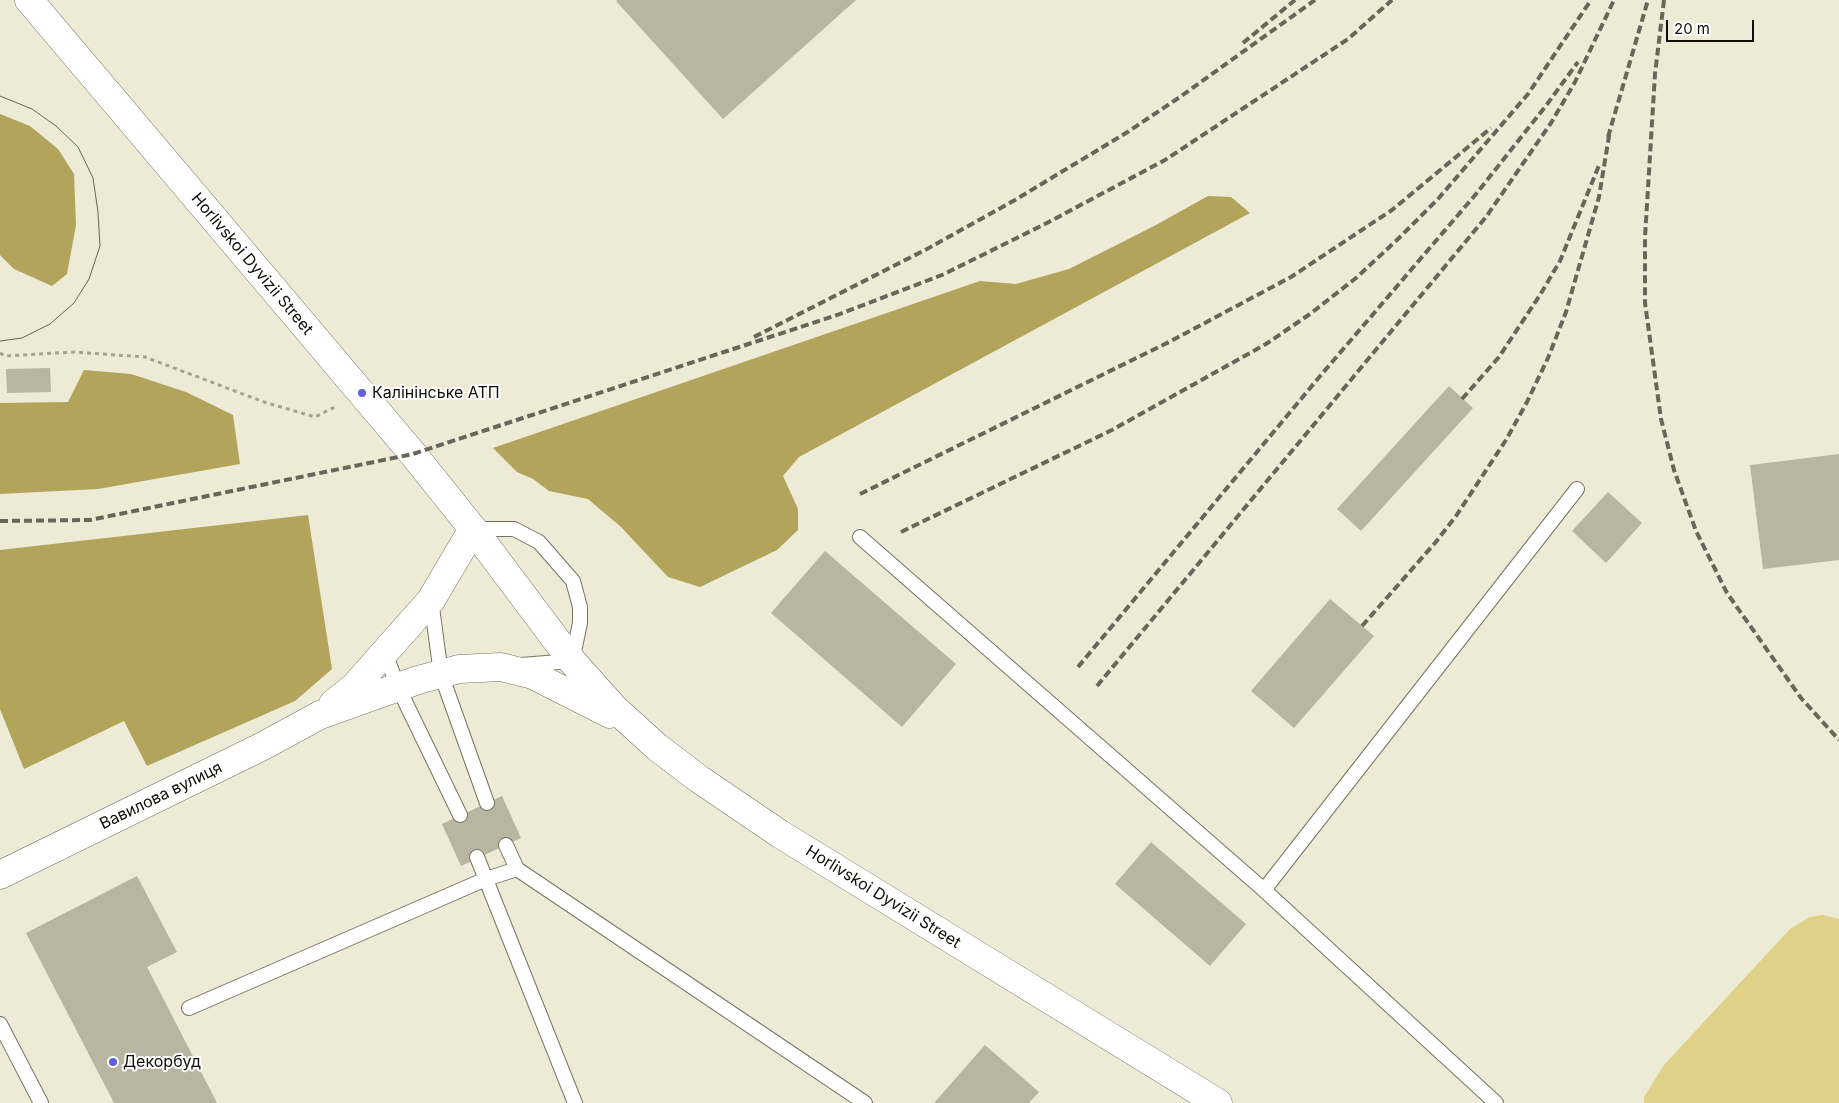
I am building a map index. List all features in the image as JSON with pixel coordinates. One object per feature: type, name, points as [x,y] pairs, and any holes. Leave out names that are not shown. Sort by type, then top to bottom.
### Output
[{"type":"main road","name":"Horlivskoi Dyvizii Street","points":[[29,0],[362,393],[474,529],[572,661],[614,708],[657,748],[780,834],[1218,1103]]},
{"type":"main road","points":[[320,716],[354,687],[431,600],[474,529]]},
{"type":"main road","points":[[320,716],[398,687],[459,669],[501,667],[533,675],[571,692],[634,726]]},
{"type":"main road","name":"Вавилова вулиця","points":[[0,875],[320,716]]},
{"type":"lane","points":[[1264,890],[1577,489]]},
{"type":"lane","points":[[474,529],[514,529],[540,542],[573,581],[580,607],[580,624],[572,661],[501,667]]},
{"type":"lane","points":[[860,537],[1264,890],[1496,1103]]},
{"type":"lane","points":[[431,600],[441,674],[487,803]]},
{"type":"lane","points":[[385,653],[398,687],[460,815]]},
{"type":"lane","points":[[506,845],[517,869],[865,1103]]},
{"type":"lane","points":[[477,857],[575,1103]]},
{"type":"lane","points":[[190,1008],[486,880],[517,869]]},
{"type":"lane","points":[[0,1024],[41,1103]]},
{"type":"path","points":[[0,352],[5,356],[74,352],[145,358],[264,402],[315,417],[362,393]]},
{"type":"shaded area","points":[[0,114],[30,126],[58,149],[74,174],[76,225],[67,274],[52,286],[14,269],[0,255]]},
{"type":"shaded area","points":[[1208,196],[1231,197],[1250,213],[799,457],[783,476],[798,509],[798,530],[777,550],[700,587],[668,577],[621,527],[588,499],[549,491],[533,479],[517,472],[493,448],[980,281],[1016,284],[1069,269]]},
{"type":"shaded area","points":[[84,370],[131,374],[186,392],[233,415],[240,464],[98,489],[0,494],[0,403],[68,402]]},
{"type":"shaded area","points":[[308,515],[332,669],[295,701],[147,766],[124,721],[24,769],[0,709],[0,550]]},
{"type":"shaded area","points":[[1823,915],[1839,919],[1839,1103],[1644,1103],[1644,1097],[1664,1065],[1790,929],[1810,917]]},
{"type":"building","points":[[617,0],[856,0],[723,119]]},
{"type":"building","points":[[50,368],[51,392],[7,393],[6,369]]},
{"type":"building","points":[[1449,386],[1473,408],[1361,531],[1337,509]]},
{"type":"building","points":[[1839,454],[1839,560],[1763,569],[1750,465]]},
{"type":"building","points":[[1608,492],[1642,523],[1606,563],[1572,531]]},
{"type":"building","points":[[825,551],[956,664],[902,727],[771,613]]},
{"type":"building","points":[[1330,599],[1374,636],[1294,728],[1251,691]]},
{"type":"building","points":[[502,796],[521,838],[461,866],[442,824]]},
{"type":"building","points":[[1151,842],[1246,924],[1210,966],[1115,884]]},
{"type":"building","points":[[137,876],[177,952],[147,967],[217,1103],[114,1103],[26,933]]},
{"type":"building","points":[[985,1045],[1039,1092],[1029,1103],[934,1103]]},
{"type":"tram line","points":[[0,96],[32,109],[56,126],[78,147],[93,178],[100,246],[89,279],[74,303],[50,324],[22,338],[0,341]]},
{"type":"railway","points":[[1243,43],[1295,0]]},
{"type":"railway","points":[[754,337],[927,249],[1015,200],[1126,133],[1180,97],[1315,0]]},
{"type":"railway","points":[[0,521],[90,520],[413,454],[837,315],[942,275],[1045,224],[1165,160],[1348,39],[1392,0]]},
{"type":"railway","points":[[901,532],[1112,430],[1266,344],[1310,314],[1356,278],[1438,199],[1528,94],[1591,0]]},
{"type":"railway","points":[[1097,686],[1486,217],[1551,123],[1575,82],[1614,0]]},
{"type":"railway","points":[[1608,137],[1648,0]]},
{"type":"railway","points":[[1664,0],[1655,74],[1645,237],[1645,303],[1661,419],[1674,470],[1696,531],[1727,593],[1801,698],[1839,740]]},
{"type":"railway","points":[[1078,667],[1321,375],[1476,194],[1578,62]]},
{"type":"railway","points":[[860,494],[1171,341],[1291,277],[1392,210],[1491,128]]},
{"type":"railway","points":[[1362,626],[1435,543],[1456,516],[1506,440],[1527,402],[1548,358],[1566,312],[1599,197],[1610,130]]},
{"type":"railway","points":[[1462,399],[1499,357],[1560,261],[1600,163]]},
{"type":"place","name":"Калінінське АТП","points":[[362,393]]},
{"type":"place","name":"Декорбуд","points":[[113,1062]]}]
